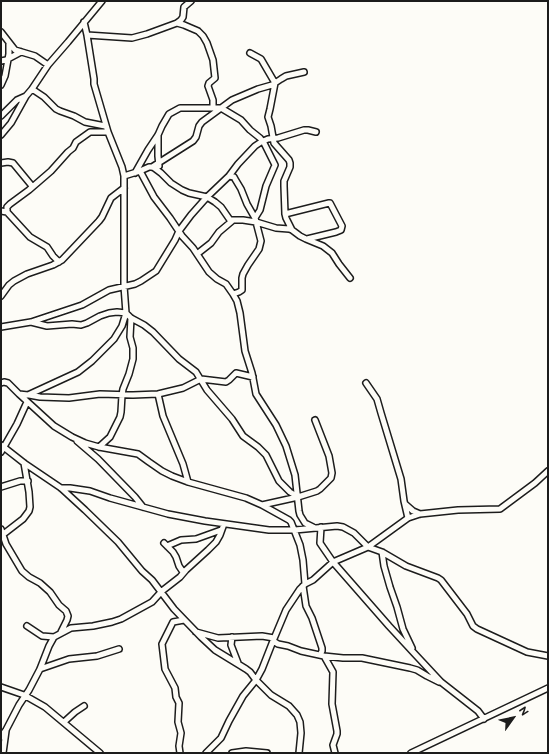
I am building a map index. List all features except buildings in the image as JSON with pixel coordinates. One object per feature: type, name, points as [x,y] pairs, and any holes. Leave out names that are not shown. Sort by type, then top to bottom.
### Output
[{"type":"street","points":[[1,135],[11,123],[26,96],[48,65],[102,1]]},
{"type":"street","points":[[87,35],[132,38],[147,34],[177,23],[182,19],[184,7],[191,1]]},
{"type":"street","points":[[28,395],[78,372],[92,361],[110,344],[118,333],[126,313],[124,286],[124,176],[122,167],[105,126],[94,84],[84,22]]},
{"type":"street","points":[[177,23],[184,24],[198,31],[207,43],[213,60],[215,76],[214,80],[209,83],[208,86],[213,102],[213,108]]},
{"type":"street","points":[[1,32],[15,50],[35,56],[48,65]]},
{"type":"street","points":[[1,85],[5,76],[10,48],[9,43]]},
{"type":"street","points":[[1,61],[21,52]]},
{"type":"street","points":[[250,53],[262,60],[275,83],[268,116],[276,145],[290,163],[284,183],[286,218],[292,230],[306,240],[320,244],[330,251],[334,255],[338,264],[350,278]]},
{"type":"street","points":[[124,176],[158,164],[193,141],[202,122],[238,98],[258,89],[270,86],[283,78],[304,72]]},
{"type":"street","points":[[32,89],[44,97],[56,109],[85,122],[105,126]]},
{"type":"street","points":[[1,116],[18,100],[26,96]]},
{"type":"street","points":[[136,172],[148,150],[158,136],[168,115],[173,111],[182,108],[221,108],[241,120],[263,141],[275,165],[266,186],[256,220]]},
{"type":"street","points":[[1,327],[31,322],[82,305],[109,290],[139,282],[156,271],[176,240],[179,231],[191,215],[207,197],[230,176],[238,164],[259,143],[306,130],[316,132]]},
{"type":"street","points":[[59,262],[47,247],[30,237],[4,211],[10,204],[56,166],[60,160],[73,148],[76,142],[90,132],[108,132]]},
{"type":"street","points":[[158,136],[158,164],[161,173]]},
{"type":"street","points":[[1,163],[10,162],[15,164],[32,186]]},
{"type":"street","points":[[122,167],[136,172],[167,213],[183,238],[191,246],[212,275],[226,284],[233,294],[238,306],[245,351],[253,377],[256,394],[276,425],[286,446],[297,481],[300,516],[307,525],[314,528]]},
{"type":"street","points":[[152,167],[182,190],[207,197],[220,206],[232,221]]},
{"type":"street","points":[[230,176],[234,177],[238,183],[256,220],[261,243],[258,251],[243,274],[242,290],[233,294]]},
{"type":"street","points":[[1,296],[9,285],[22,276],[53,265],[67,255],[99,221],[111,198],[124,188]]},
{"type":"street","points":[[285,214],[329,203],[331,204],[342,226],[341,230],[306,240]]},
{"type":"street","points":[[197,254],[232,221],[256,220],[276,228],[292,230]]},
{"type":"street","points":[[31,322],[47,326],[72,324],[81,325],[109,313],[126,313],[131,318],[153,332],[179,359],[196,372],[207,390],[232,419],[243,436],[266,455],[279,481],[290,492],[298,497]]},
{"type":"street","points":[[99,447],[110,437],[120,417],[123,389],[128,378],[133,359],[133,348],[130,337],[131,318]]},
{"type":"street","points":[[19,394],[40,397],[69,398],[100,394],[158,394],[183,388],[201,379],[226,382],[236,373],[253,377]]},
{"type":"street","points":[[1,383],[8,383],[54,426],[84,443],[138,454],[162,471],[172,476],[188,482],[240,496],[262,505],[291,522],[300,545],[303,560],[306,606],[312,618],[322,648],[322,656],[333,672],[332,704],[337,731],[333,745],[335,753]]},
{"type":"street","points":[[366,383],[376,399],[382,413],[401,478],[408,518]]},
{"type":"street","points":[[158,394],[163,416],[183,464],[188,482]]},
{"type":"street","points":[[27,402],[17,424],[2,448],[61,488],[118,542],[138,567],[150,578],[174,609],[196,632],[215,650],[228,659],[238,663],[250,672],[271,695],[289,706],[297,715],[300,722],[302,733],[299,753]]},
{"type":"street","points":[[262,505],[298,497],[320,489],[332,476],[329,456],[315,420]]},
{"type":"street","points":[[72,437],[98,459],[143,507]]},
{"type":"street","points":[[2,535],[23,519],[30,507],[28,481],[24,463]]},
{"type":"street","points":[[206,753],[222,736],[243,696],[262,670],[286,610],[304,585],[313,580],[332,562],[368,547],[408,518],[420,514],[458,510],[500,509],[548,471]]},
{"type":"street","points":[[1,487],[20,481],[28,481]]},
{"type":"street","points":[[61,488],[90,491],[168,514],[224,524],[269,530],[294,530],[337,526],[343,527],[354,533],[368,547],[382,552],[406,566],[441,580],[476,629],[527,652],[548,656]]},
{"type":"street","points":[[405,504],[420,514]]},
{"type":"street","points":[[1,737],[18,705],[29,690],[54,637],[71,628],[93,626],[121,619],[152,602],[164,589],[180,577],[183,572],[216,542],[224,524]]},
{"type":"street","points":[[321,527],[320,543],[332,562],[388,626],[441,682],[478,711],[484,719]]},
{"type":"street","points":[[1,529],[2,535],[22,571],[29,577],[40,582],[50,592],[59,605],[66,611],[68,616],[67,620],[60,633]]},
{"type":"street","points":[[183,572],[179,566],[176,556],[165,544],[181,540],[196,539],[221,530]]},
{"type":"street","points":[[382,552],[390,588],[402,624],[414,652]]},
{"type":"street","points":[[180,753],[178,701],[175,688],[165,669],[162,644],[173,622],[184,620]]},
{"type":"street","points":[[27,626],[42,636],[54,637]]},
{"type":"street","points":[[196,632],[218,638],[262,636],[273,640],[278,644],[322,656],[362,658],[410,668],[441,682]]},
{"type":"street","points":[[232,637],[231,645],[238,663]]},
{"type":"street","points":[[40,669],[69,659],[97,656],[119,649]]},
{"type":"street","points":[[1,687],[24,695],[45,707],[99,753]]},
{"type":"street","points":[[411,753],[418,752],[548,688]]},
{"type":"street","points":[[64,722],[84,706]]},
{"type":"street","points":[[4,753],[6,730]]},
{"type":"street","points":[[232,753],[246,751],[267,753]]}]
